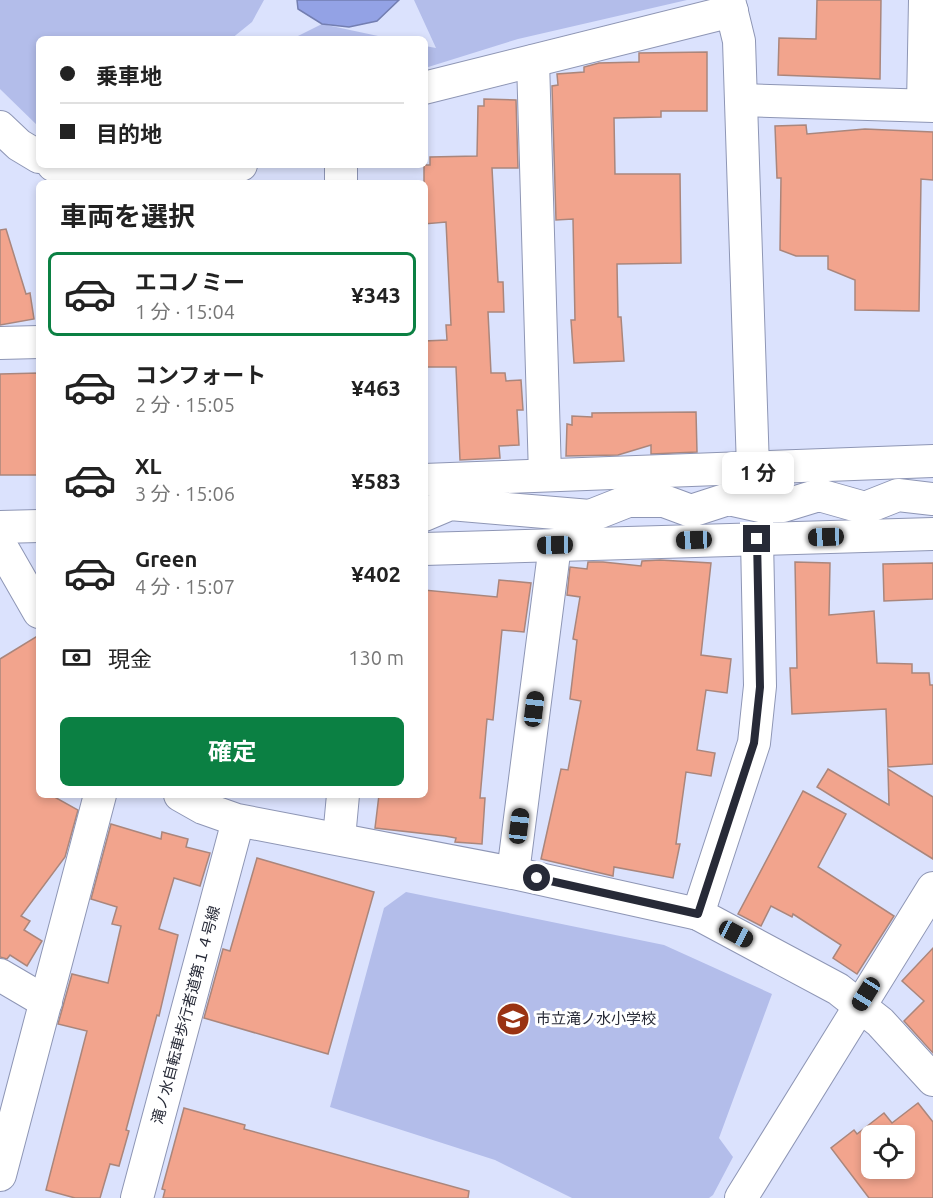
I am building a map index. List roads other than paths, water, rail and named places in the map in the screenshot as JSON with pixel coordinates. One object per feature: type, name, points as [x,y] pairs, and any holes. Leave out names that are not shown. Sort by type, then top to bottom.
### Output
[{"type":"street","points":[[741,100],[928,106],[925,0]]},
{"type":"street","points":[[428,87],[533,61],[731,5],[739,41],[753,468]]},
{"type":"street","points":[[533,61],[544,475]]},
{"type":"street","points":[[0,127],[36,157]]},
{"type":"street","points":[[199,180],[233,168]]},
{"type":"street","points":[[53,169],[121,180]]},
{"type":"street","points":[[0,343],[36,342]]},
{"type":"street","points":[[428,480],[933,461]]},
{"type":"street","points":[[428,513],[450,504],[590,516],[628,501],[664,501],[691,511],[728,499],[764,507],[783,506],[819,495],[865,508],[898,495],[933,499]]},
{"type":"street","points":[[0,527],[36,526]]},
{"type":"street","points":[[428,549],[933,534]]},
{"type":"street","points":[[698,914],[754,743],[760,687],[757,539]]},
{"type":"street","points":[[0,544],[36,607]]},
{"type":"street","points":[[513,873],[555,545]]},
{"type":"street","points":[[0,1175],[99,798]]},
{"type":"street","points":[[185,798],[203,808],[237,820],[513,873],[698,914],[838,989],[880,1022],[933,1080]]},
{"type":"street","points":[[339,838],[343,798]]},
{"type":"street","name":"滝ノ水自転車歩行者道第１４号線","points":[[137,1198],[237,811]]},
{"type":"street","points":[[741,1198],[933,888]]},
{"type":"street","points":[[0,975],[46,1002]]},
{"type":"place","name":"市立滝ノ水小学校","points":[[513,1019]]}]
